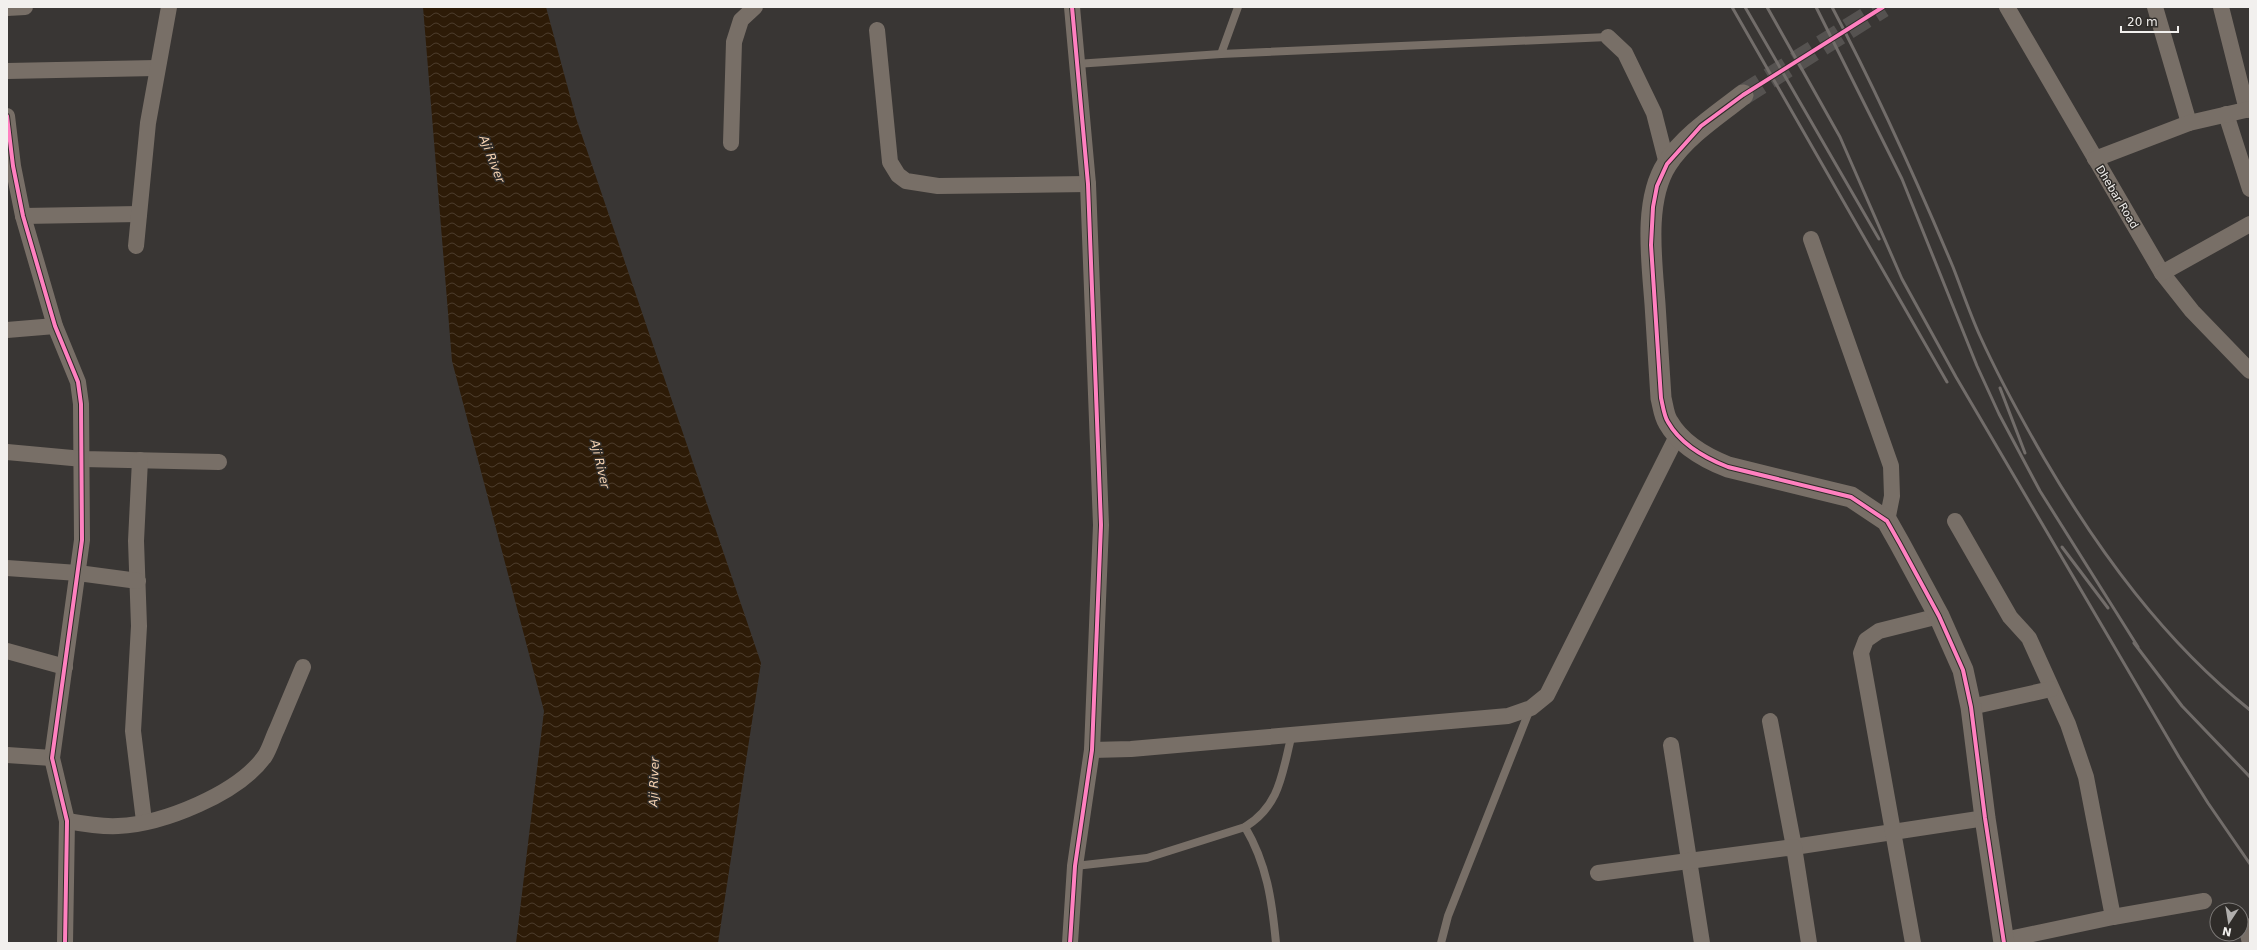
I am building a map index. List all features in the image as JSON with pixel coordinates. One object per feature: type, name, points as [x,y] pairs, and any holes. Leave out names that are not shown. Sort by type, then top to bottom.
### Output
[{"type":"street","points":[[7,8],[25,7]]},
{"type":"street","points":[[136,246],[148,123],[156,68],[168,7]]},
{"type":"street","points":[[731,143],[734,42],[741,20],[755,7]]},
{"type":"street","points":[[1070,943],[1075,866],[1092,750],[1101,525],[1088,184],[1072,7]]},
{"type":"street","name":"Dhebar Road","points":[[2007,7],[2162,273],[2192,311],[2246,368]]},
{"type":"street","points":[[2155,7],[2189,123]]},
{"type":"street","points":[[2095,159],[2189,123],[2249,109],[2221,7]]},
{"type":"street","points":[[877,30],[890,162],[898,175],[906,180],[938,186],[1088,184]]},
{"type":"street","points":[[1608,36],[1625,53],[1654,113],[1667,164]]},
{"type":"street","points":[[7,71],[156,68]]},
{"type":"street","points":[[1743,96],[1701,126],[1667,164],[1657,186],[1653,207],[1651,245],[1661,398],[1667,421],[1677,436],[1710,460],[1728,467],[1852,497],[1886,521],[1939,616],[1963,670],[1971,707],[1985,818],[2004,941],[2112,917],[2204,901]]},
{"type":"street","points":[[2226,114],[2250,189]]},
{"type":"street","points":[[7,116],[14,172],[24,216],[55,326],[78,382],[81,404],[83,459],[82,540],[52,758],[67,822],[65,943]]},
{"type":"street","points":[[24,216],[139,214]]},
{"type":"street","points":[[2162,273],[2250,224]]},
{"type":"street","points":[[1811,239],[1891,466],[1892,496],[1886,521]]},
{"type":"street","points":[[7,330],[55,326]]},
{"type":"street","points":[[1092,750],[1131,749],[1508,716],[1531,708],[1547,695],[1677,436]]},
{"type":"street","points":[[7,452],[83,459],[219,462]]},
{"type":"street","points":[[140,460],[136,541],[138,626],[133,731],[144,821]]},
{"type":"street","points":[[1955,521],[2010,617],[2029,638],[2068,724],[2086,776],[2112,917]]},
{"type":"street","points":[[7,568],[78,573],[138,580]]},
{"type":"street","points":[[1913,943],[1861,653],[1866,640],[1879,631],[1939,616]]},
{"type":"street","points":[[7,651],[65,667]]},
{"type":"street","points":[[67,822],[96,826],[119,826],[144,821],[183,811],[230,789],[250,774],[265,756],[303,667]]},
{"type":"street","points":[[1971,707],[2051,689]]},
{"type":"street","points":[[1770,721],[1794,847],[1808,943]]},
{"type":"street","points":[[1671,744],[1702,943]]},
{"type":"street","points":[[7,755],[52,758]]},
{"type":"street","points":[[1598,874],[1794,847],[1985,818]]},
{"type":"lane","points":[[1221,54],[1238,7]]},
{"type":"lane","points":[[1076,64],[1221,54],[1608,36]]},
{"type":"lane","points":[[1441,943],[1448,916],[1531,708]]},
{"type":"lane","points":[[1075,866],[1147,858],[1245,827],[1259,819],[1271,805],[1278,791],[1292,734]]},
{"type":"lane","points":[[1245,827],[1254,843],[1268,878],[1276,943]]},
{"type":"water","name":"Aji River","points":[[423,7],[546,7],[576,118],[761,663],[718,943],[516,943],[544,711],[452,361]]},
{"type":"tunnel","points":[[1743,95],[1883,7]]},
{"type":"railway","points":[[1732,7],[1947,382]]},
{"type":"railway","points":[[1745,7],[1879,239]]},
{"type":"railway","points":[[1767,7],[1840,137],[1902,279],[1956,377],[2179,757],[2208,803],[2250,864]]},
{"type":"railway","points":[[1816,7],[1902,179],[1977,366],[1999,414],[2040,491],[2138,647]]},
{"type":"railway","points":[[1832,7],[1865,71],[1910,168],[1953,267],[1987,352],[2010,398],[2044,458],[2087,527],[2135,593],[2189,655],[2250,710]]},
{"type":"railway","points":[[2000,388],[2025,453]]},
{"type":"railway","points":[[2062,547],[2108,608]]},
{"type":"railway","points":[[2134,643],[2182,706],[2250,777]]},
{"type":"cycle path","points":[[1070,943],[1075,866],[1092,750],[1101,525],[1088,184],[1072,7]]},
{"type":"cycle path","points":[[1883,7],[1743,95],[1701,126],[1667,164],[1657,186],[1653,207],[1651,245],[1661,398],[1666,417],[1673,430],[1687,444],[1702,455],[1728,467],[1851,497],[1887,521],[1939,616],[1963,670],[1971,707],[1985,818],[2004,943]]},
{"type":"cycle path","points":[[7,116],[13,166],[23,216],[55,326],[78,382],[81,404],[82,540],[52,758],[67,821],[65,943]]}]
